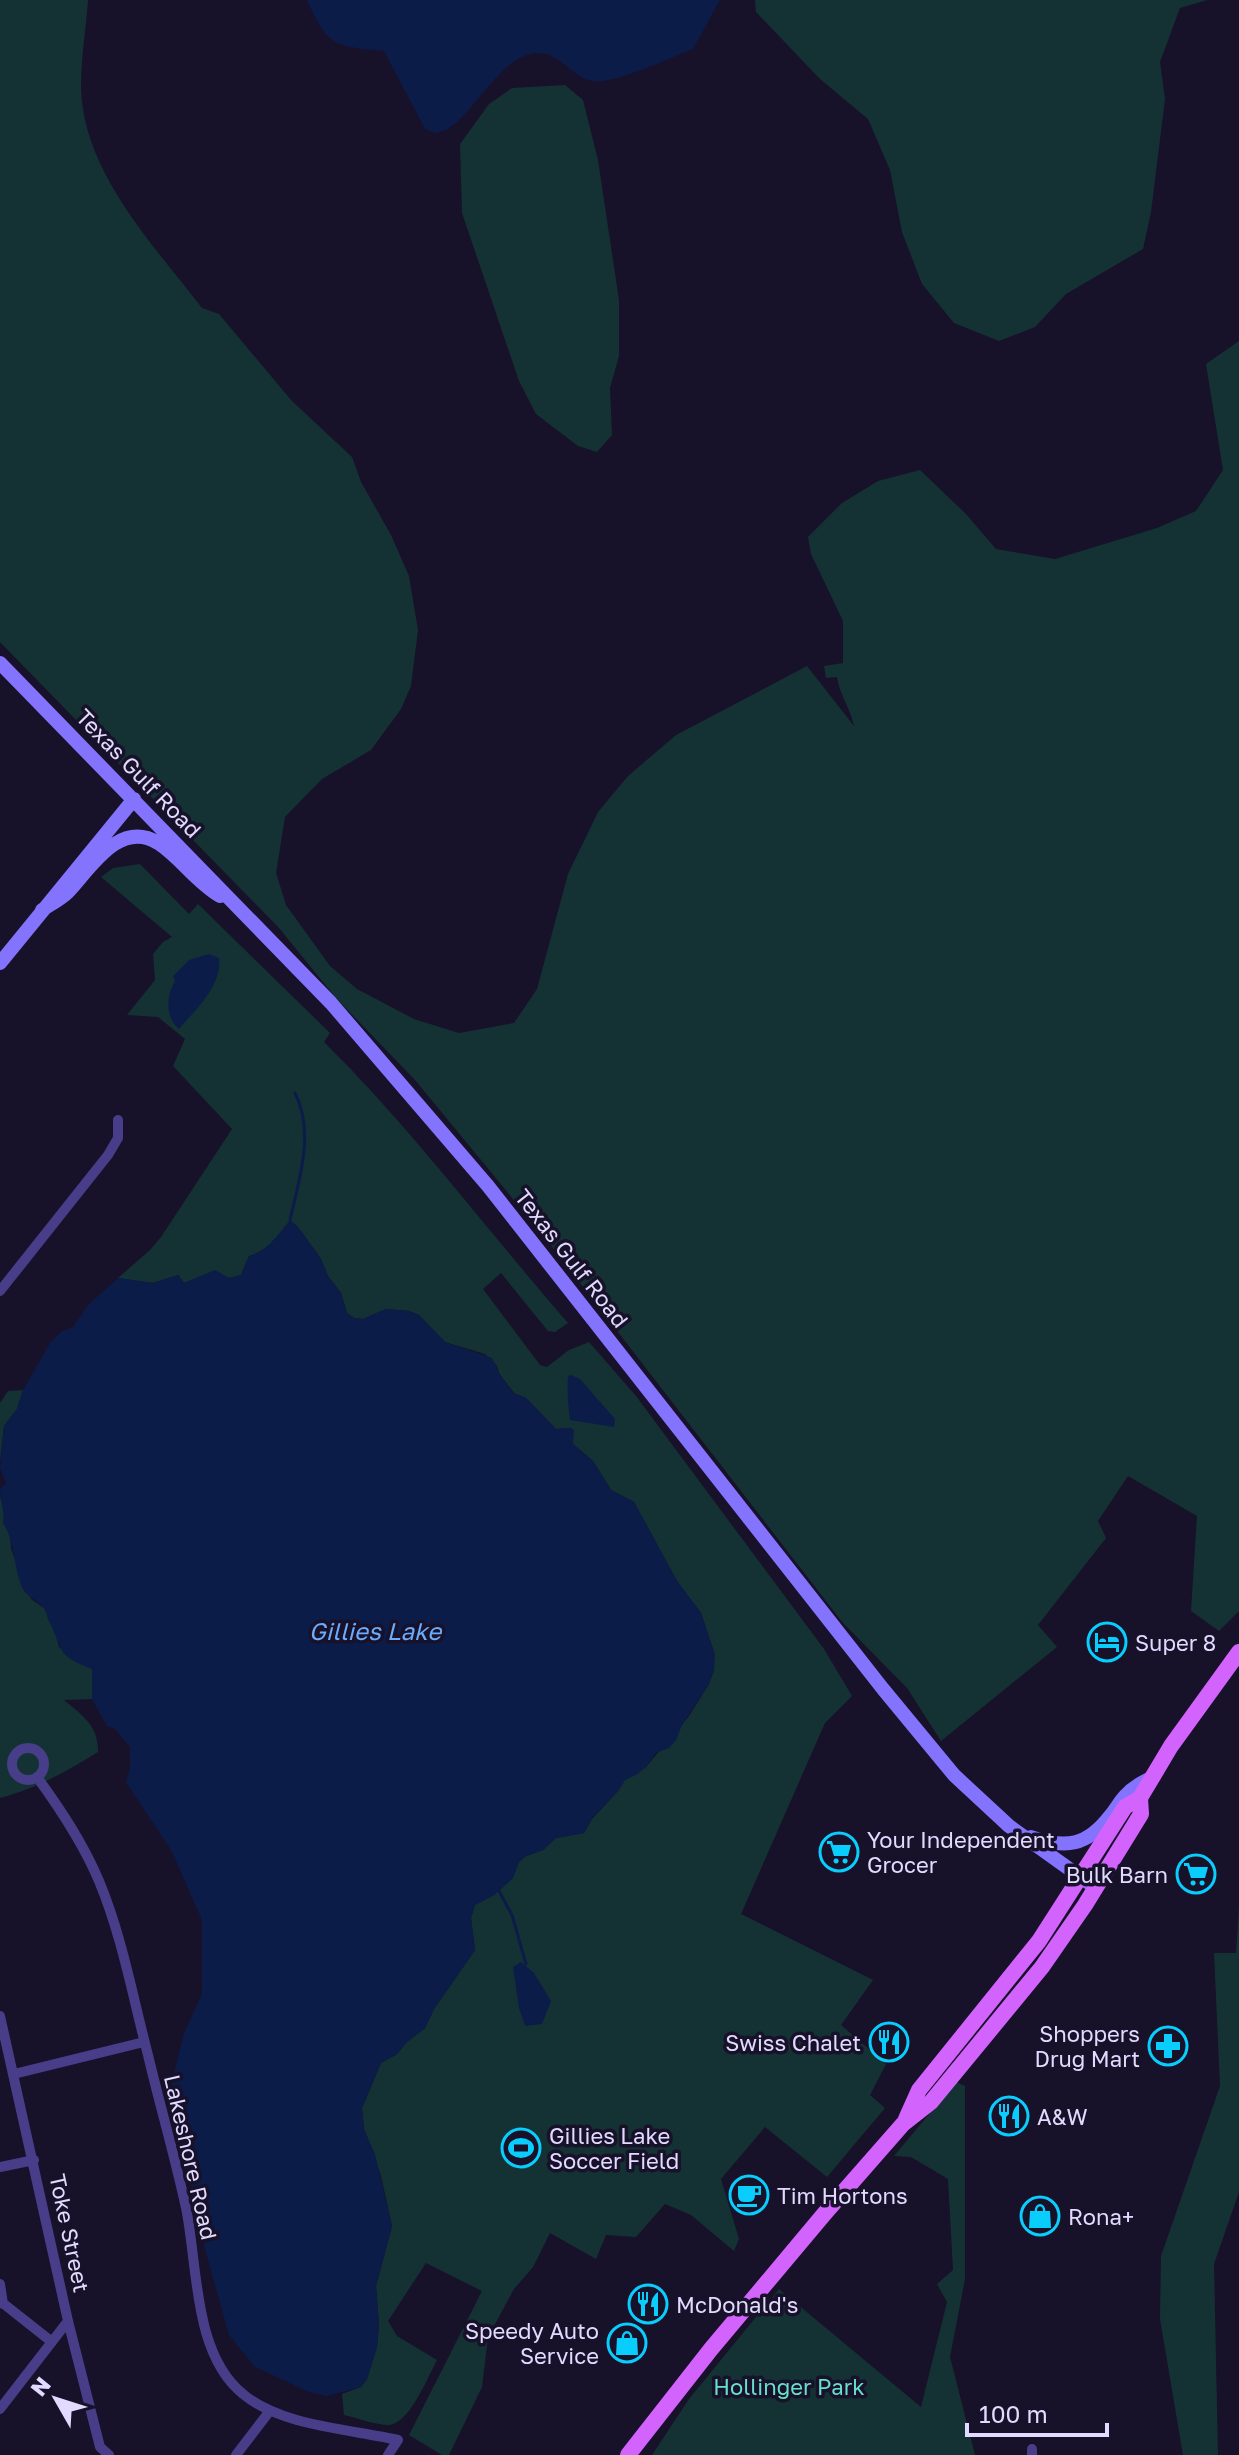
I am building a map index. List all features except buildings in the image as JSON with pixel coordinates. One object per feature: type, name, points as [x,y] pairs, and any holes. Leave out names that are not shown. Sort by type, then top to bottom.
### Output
[{"type":"main road","name":"Texas Gulf Road","points":[[0,663],[331,1003],[488,1186],[954,1775],[982,1803],[1088,1883]]},
{"type":"main road","points":[[0,963],[134,799]]},
{"type":"main road","points":[[42,910],[64,896],[109,847],[125,838],[140,837],[159,844],[208,889],[237,906]]},
{"type":"main road","points":[[628,2455],[711,2349],[903,2124],[919,2090],[1088,1883],[1125,1807],[1140,1798],[1171,1746],[1239,1652]]},
{"type":"main road","points":[[1023,1836],[1062,1845],[1086,1838],[1097,1832],[1126,1794],[1153,1777]]},
{"type":"street","points":[[1,1287],[108,1155],[118,1138],[118,1120]]},
{"type":"street","name":"Lakeshore Road","points":[[37,1777],[65,1814],[99,1880],[110,1913],[186,2210],[204,2325],[216,2360],[228,2380],[242,2394],[269,2412],[398,2440],[388,2455]]},
{"type":"street","name":"Toke Street","points":[[0,2016],[68,2321],[100,2447],[109,2455]]},
{"type":"street","points":[[14,2074],[144,2042]]},
{"type":"street","points":[[0,2167],[34,2160]]},
{"type":"street","points":[[0,2284],[2,2302],[52,2342]]},
{"type":"street","points":[[0,2409],[68,2321]]},
{"type":"street","points":[[236,2455],[269,2412]]},
{"type":"green space","points":[[0,0],[88,0],[81,86],[84,117],[93,148],[107,177],[142,232],[202,308],[219,314],[291,400],[352,457],[361,482],[391,535],[409,576],[418,630],[411,686],[401,709],[371,750],[322,779],[285,817],[276,873],[286,905],[330,966],[357,989],[414,1019],[459,1033],[514,1023],[537,989],[568,874],[598,812],[628,776],[676,735],[807,666],[854,726],[837,677],[826,678],[824,666],[843,663],[843,621],[811,554],[808,537],[842,503],[878,481],[920,470],[966,514],[996,549],[1055,559],[1157,528],[1196,511],[1223,470],[1206,364],[1239,341],[1239,1611],[1219,1631],[1191,1611],[1197,1516],[1128,1476],[1098,1521],[1106,1538],[1038,1625],[1057,1647],[941,1741],[907,1688],[843,1623],[546,1239],[415,1080],[336,998],[279,928],[0,642]]},
{"type":"green space","points":[[755,0],[1207,0],[1180,8],[1160,62],[1165,99],[1151,212],[1143,249],[1066,294],[1035,327],[999,341],[954,323],[922,284],[902,232],[890,170],[868,119],[820,79],[756,12]]},
{"type":"green space","points":[[565,85],[583,100],[598,160],[619,300],[619,356],[610,388],[612,435],[597,452],[578,446],[536,414],[519,381],[462,213],[460,144],[489,104],[512,88]]},
{"type":"green space","points":[[140,864],[189,914],[198,904],[330,1033],[324,1042],[419,1145],[568,1323],[555,1332],[548,1331],[501,1273],[483,1289],[540,1365],[547,1367],[569,1350],[589,1342],[636,1396],[824,1649],[852,1696],[825,1723],[741,1914],[873,1980],[841,2025],[886,2064],[870,2095],[885,2108],[827,2177],[765,2127],[721,2179],[739,2239],[734,2251],[691,2215],[665,2204],[636,2237],[606,2235],[596,2259],[550,2233],[533,2267],[514,2289],[488,2337],[482,2387],[449,2455],[442,2455],[409,2435],[482,2291],[426,2263],[388,2321],[397,2336],[437,2360],[423,2388],[411,2408],[396,2423],[384,2425],[344,2415],[342,2394],[361,2387],[367,2379],[377,2347],[376,2286],[392,2226],[381,2176],[364,2129],[362,2108],[381,2063],[397,2054],[425,2028],[434,2009],[475,1950],[471,1918],[475,1905],[494,1895],[513,1878],[519,1861],[526,1856],[543,1850],[556,1838],[584,1833],[625,1780],[646,1767],[689,1716],[709,1684],[715,1655],[701,1613],[677,1581],[634,1502],[611,1490],[593,1461],[573,1444],[571,1428],[556,1429],[526,1398],[514,1393],[497,1366],[485,1354],[445,1342],[419,1315],[386,1309],[363,1319],[347,1313],[341,1293],[328,1276],[321,1259],[298,1227],[290,1221],[267,1246],[249,1256],[241,1275],[229,1278],[215,1271],[184,1283],[178,1275],[153,1283],[118,1278],[161,1237],[232,1129],[173,1066],[185,1039],[158,1017],[127,1015],[155,980],[153,954],[172,937],[101,877],[113,868]]},
{"type":"green space","points":[[23,1390],[17,1409],[4,1426],[0,1461],[0,1403],[8,1391]]},
{"type":"green space","points":[[0,1496],[5,1512],[3,1523],[10,1532],[11,1549],[31,1599],[44,1608],[59,1647],[92,1669],[92,1699],[64,1700],[92,1728],[98,1752],[63,1773],[0,1798]]},
{"type":"green space","points":[[1239,1906],[1239,2192],[1214,2264],[1218,2455],[1183,2455],[1160,2319],[1161,2256],[1220,2086],[1214,1953],[1236,1953]]},
{"type":"green space","name":"Hollinger Park","points":[[956,2082],[965,2086],[965,2279],[950,2357],[975,2455],[652,2455],[689,2399],[779,2289],[921,2407],[947,2302],[937,2284],[953,2270],[948,2179],[911,2157],[894,2156]]},
{"type":"water","points":[[307,0],[720,0],[693,49],[628,75],[602,81],[585,78],[547,54],[527,55],[502,72],[457,122],[435,133],[425,129],[384,51],[354,48],[335,41],[321,27]]},
{"type":"water","points":[[209,954],[219,958],[216,978],[206,996],[179,1029],[171,1019],[168,1006],[175,981],[173,976],[189,960]]},
{"type":"water","name":"Gillies Lake","points":[[290,1220],[321,1259],[328,1276],[341,1293],[347,1313],[363,1319],[386,1309],[419,1315],[445,1342],[492,1358],[513,1393],[526,1398],[556,1429],[574,1430],[573,1444],[593,1461],[611,1490],[634,1502],[677,1581],[701,1613],[715,1655],[709,1684],[669,1748],[656,1753],[646,1767],[625,1780],[592,1818],[584,1833],[556,1838],[543,1850],[526,1856],[519,1862],[513,1878],[494,1895],[475,1905],[471,1918],[475,1950],[434,2009],[425,2028],[397,2054],[381,2063],[362,2108],[364,2129],[375,2154],[392,2226],[376,2286],[377,2347],[367,2379],[361,2387],[327,2396],[309,2392],[255,2367],[229,2335],[206,2253],[195,2197],[176,2137],[172,2081],[184,2033],[202,1994],[202,1920],[171,1850],[126,1782],[130,1769],[130,1747],[114,1728],[107,1726],[92,1699],[92,1669],[63,1652],[45,1609],[22,1587],[3,1523],[0,1489],[6,1483],[0,1468],[4,1426],[17,1409],[23,1390],[50,1343],[61,1332],[73,1327],[88,1305],[118,1278],[153,1283],[178,1275],[184,1283],[215,1270],[229,1278],[241,1275],[249,1256],[267,1246]]},
{"type":"water","points":[[568,1376],[580,1379],[615,1419],[614,1427],[570,1420]]},
{"type":"water","points":[[521,1962],[534,1973],[551,2001],[542,2024],[525,2026],[513,1967]]},
{"type":"waterway","points":[[290,1220],[305,1140],[301,1108],[295,1093]]},
{"type":"waterway","points":[[499,1891],[512,1915],[526,1964]]},
{"type":"place","name":"Super 8","points":[[1107,1642]]},
{"type":"place","name":"Your Independent Grocer","points":[[839,1852]]},
{"type":"place","name":"Bulk Barn","points":[[1196,1874]]},
{"type":"place","name":"Swiss Chalet","points":[[889,2042]]},
{"type":"place","name":"Shoppers Drug Mart","points":[[1168,2046]]},
{"type":"place","name":"A&W","points":[[1009,2116]]},
{"type":"place","name":"Gillies Lake Soccer Field","points":[[521,2148]]},
{"type":"place","name":"Tim Hortons","points":[[749,2195]]},
{"type":"place","name":"Rona+","points":[[1040,2216]]},
{"type":"place","name":"McDonald's","points":[[648,2304]]},
{"type":"place","name":"Speedy Auto Service","points":[[627,2343]]}]
